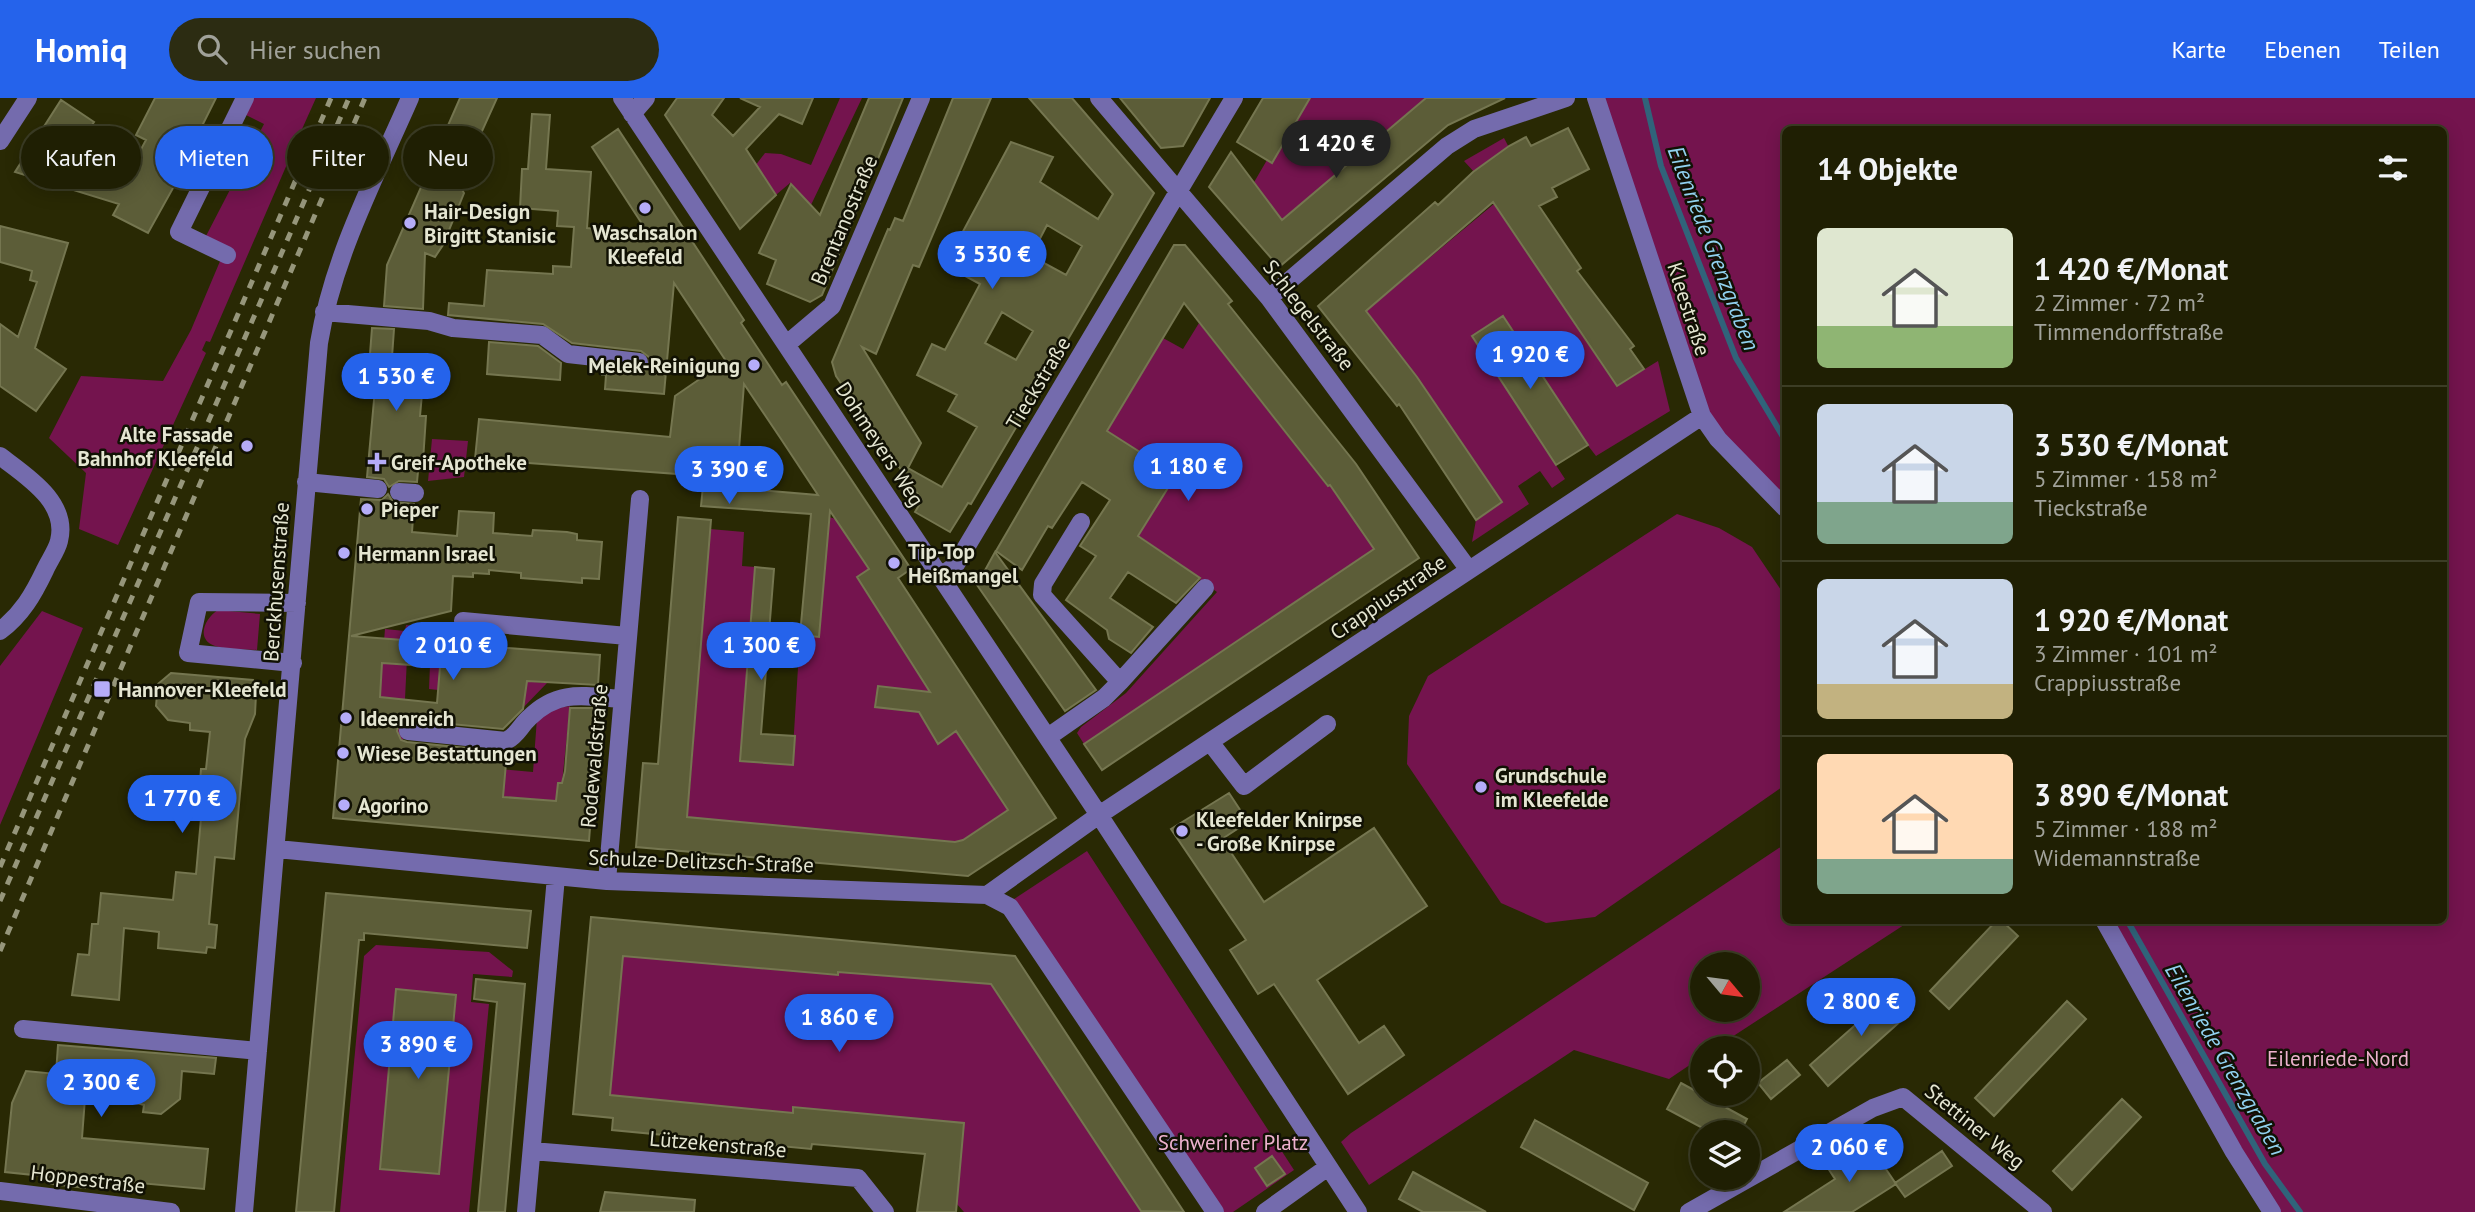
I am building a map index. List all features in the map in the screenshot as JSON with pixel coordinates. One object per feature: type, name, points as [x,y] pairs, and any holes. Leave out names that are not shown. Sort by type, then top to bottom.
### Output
[{"type":"street","points":[[0,141],[28,98]]},
{"type":"street","points":[[227,255],[179,232],[245,98]]},
{"type":"street","name":"Berckhusenstraße","points":[[244,1212],[293,663],[315,370],[324,312],[342,255],[410,98]]},
{"type":"street","name":"Dohmeyers Weg","points":[[622,98],[1099,815]]},
{"type":"street","points":[[632,114],[646,98]]},
{"type":"street","name":"Brentanostraße","points":[[787,344],[832,306],[921,98]]},
{"type":"street","name":"Schlegelstraße","points":[[1099,98],[1269,298],[1469,570]]},
{"type":"street","name":"Tieckstraße","points":[[939,577],[954,566],[1234,98]]},
{"type":"street","points":[[1269,298],[1447,146],[1474,129],[1566,98]]},
{"type":"street","name":"Kleestraße","points":[[1596,98],[1702,416],[1718,439],[1782,505]]},
{"type":"street","points":[[324,312],[429,321],[453,328],[542,335],[568,354],[639,362]]},
{"type":"street","name":"Crappiusstraße","points":[[1099,815],[1702,416]]},
{"type":"street","points":[[0,456],[34,483],[53,504],[60,522],[59,541],[30,601],[16,618],[0,631]]},
{"type":"street","points":[[306,482],[378,489]]},
{"type":"street","name":"Rodewaldstraße","points":[[607,881],[640,499]]},
{"type":"street","points":[[1081,522],[1043,584],[1042,595],[1120,682]]},
{"type":"street","points":[[1048,737],[1104,698],[1205,588]]},
{"type":"street","points":[[293,663],[188,653],[199,602],[297,603]]},
{"type":"street","points":[[463,621],[627,636]]},
{"type":"street","points":[[408,731],[506,741],[514,737],[542,707],[566,695],[621,699]]},
{"type":"street","points":[[1210,742],[1244,786],[1327,724]]},
{"type":"street","points":[[1215,1212],[1010,907],[987,895],[1099,815],[1358,1212]]},
{"type":"street","name":"Schulze-Delitzsch-Straße","points":[[277,849],[607,881],[987,895]]},
{"type":"street","points":[[526,1212],[556,877]]},
{"type":"street","points":[[2106,924],[2234,1152],[2272,1212]]},
{"type":"street","points":[[23,1029],[258,1051]]},
{"type":"street","name":"Stettiner Weg","points":[[1689,1212],[1873,1108],[1903,1097],[2043,1212]]},
{"type":"street","name":"Lützekenstraße","points":[[532,1151],[858,1178],[885,1212]]},
{"type":"street","points":[[1265,1212],[1328,1167]]},
{"type":"street","name":"Hoppestraße","points":[[0,1191],[172,1212]]},
{"type":"green space","points":[[245,98],[316,98],[303,126],[287,126],[287,164],[210,342],[206,341],[202,350],[206,353],[118,545],[79,529],[86,473],[49,438],[81,376],[163,381],[191,330],[226,247],[206,236],[230,189],[273,189],[273,126],[263,126],[264,124],[238,111]]},
{"type":"green space","points":[[840,98],[862,98],[811,205],[801,261],[801,195],[790,183],[770,200],[755,166],[765,153],[781,154],[811,165]]},
{"type":"green space","points":[[1310,98],[1426,98],[1282,220],[1253,184],[1267,160],[1272,162]]},
{"type":"green space","name":"Eilenriede-Nord","points":[[1596,98],[2475,98],[2475,1212],[2272,1212],[2106,924],[2447,924],[2447,126],[1782,126],[1782,505],[1718,439]]},
{"type":"green space","points":[[1504,138],[1538,203],[1509,226],[1617,386],[1658,361],[1670,411],[1596,456],[1557,405],[1560,402],[1532,359],[1528,361],[1503,316],[1472,336],[1565,479],[1552,488],[1540,471],[1518,486],[1529,504],[1472,542],[1476,520],[1502,502],[1417,377],[1366,311],[1507,193],[1475,173],[1464,161]]},
{"type":"green space","points":[[1199,323],[1327,486],[1330,485],[1374,549],[1084,744],[1077,733],[1081,727],[1126,693],[1217,592],[1135,533],[1146,523],[1176,475],[1107,431],[1163,338],[1183,349]]},
{"type":"green space","points":[[432,439],[468,441],[464,477],[428,481]]},
{"type":"green space","points":[[1677,514],[1719,528],[1752,547],[1782,592],[1782,787],[1595,917],[1546,923],[1501,903],[1407,764],[1409,716],[1428,676]]},
{"type":"green space","points":[[822,515],[836,519],[870,568],[857,577],[1008,810],[963,840],[955,842],[672,816],[690,787],[710,529],[744,532],[742,566],[755,567],[740,761],[792,765],[800,635],[819,636],[827,541]]},
{"type":"green space","points":[[218,610],[260,614],[257,650],[215,646],[205,639],[206,623]]},
{"type":"green space","points":[[42,611],[83,628],[0,825],[0,666]]},
{"type":"green space","points":[[437,624],[443,635],[439,674],[547,683],[520,711],[510,698],[429,689],[431,640],[408,638],[402,760],[533,772],[537,718],[551,709],[570,706],[562,783],[558,783],[556,801],[372,785],[385,629],[405,631],[406,625],[429,627]]},
{"type":"green space","points":[[1782,846],[1782,924],[1905,924],[1760,1019],[1760,952],[1690,952],[1690,1022],[1755,1022],[1733,1036],[1690,1036],[1690,1065],[1669,1079],[1574,1050],[1369,1185],[1341,1142],[1351,1133]]},
{"type":"green space","name":"Schweriner Platz","points":[[1087,851],[1294,1170],[1233,1212],[1221,1212],[1011,901]]},
{"type":"green space","points":[[376,945],[489,952],[513,971],[512,977],[473,974],[471,1002],[489,1004],[469,1212],[340,1212],[364,956]],"holes":[[[396,990],[397,1170],[396,1171],[380,1168]],[[439,993],[456,995],[439,1174],[422,1172]]]},
{"type":"green space","points":[[623,956],[837,975],[838,972],[996,984],[1004,1004],[1141,1210],[1144,1208],[1147,1212],[964,1212],[956,1203],[963,1123],[794,1107],[793,1113],[610,1095]]},
{"type":"building","points":[[155,98],[216,98],[202,126],[155,126],[155,189],[172,189],[148,233],[113,215],[119,204],[70,189],[141,189],[141,149],[146,140],[141,138],[141,126]]},
{"type":"building","points":[[460,98],[497,98],[484,126],[448,126]]},
{"type":"building","points":[[677,98],[724,98],[712,115],[733,136],[760,107],[740,98],[813,98],[802,124],[779,114],[746,149],[776,195],[740,229],[665,115]]},
{"type":"building","points":[[869,98],[903,98],[822,295],[810,302],[767,284],[776,260],[759,253],[791,184],[820,215]]},
{"type":"building","points":[[953,98],[991,98],[919,267],[913,265],[876,354],[862,347],[921,443],[908,468],[942,487],[977,427],[948,411],[957,395],[917,375],[932,344],[945,350],[980,284],[945,265],[1011,142],[1053,157],[1040,182],[1098,219],[1113,194],[1029,98],[1072,98],[1154,193],[971,504],[968,503],[950,532],[915,512],[922,500],[836,376],[832,362],[888,229],[890,230],[895,218],[903,221]],"holes":[[[1047,225],[1082,246],[1066,275],[1031,256]],[[1002,312],[1033,331],[1016,360],[985,343]]]},
{"type":"building","points":[[1120,98],[1210,98],[1183,146],[1161,148]]},
{"type":"building","points":[[1263,98],[1310,98],[1272,163],[1237,142]]},
{"type":"building","points":[[1426,98],[1505,98],[1448,125],[1279,267],[1209,187],[1231,152],[1282,220]]},
{"type":"building","points":[[61,100],[94,122],[91,126],[44,126]]},
{"type":"building","points":[[532,114],[550,115],[546,169],[591,172],[587,228],[648,233],[592,147],[618,129],[744,320],[741,323],[782,385],[786,382],[911,569],[898,578],[1056,818],[968,876],[636,847],[643,763],[658,764],[678,517],[711,520],[687,817],[955,842],[963,840],[1008,810],[956,731],[938,744],[919,712],[875,707],[878,686],[930,692],[857,577],[869,569],[830,511],[819,637],[800,635],[811,514],[701,506],[704,476],[475,459],[479,419],[670,437],[675,396],[726,361],[674,283],[664,394],[605,389],[606,375],[602,375],[602,369],[638,373],[648,369],[650,358],[641,351],[572,343],[543,324],[448,315],[449,303],[484,306],[487,270],[553,274],[553,266],[571,267],[574,227],[557,226],[558,211],[520,208],[522,169],[528,169]],"holes":[[[744,384],[818,495],[736,488]]]},
{"type":"building","points":[[1568,128],[1589,169],[1552,188],[1557,197],[1539,206],[1581,268],[1577,271],[1634,346],[1630,349],[1644,369],[1617,386],[1493,202],[1366,311],[1417,377],[1502,502],[1476,520],[1399,404],[1397,406],[1318,306],[1435,202],[1438,205],[1473,172],[1509,146],[1526,137],[1531,146]]},
{"type":"building","points":[[21,163],[21,174],[15,172]]},
{"type":"building","points":[[420,189],[462,189],[464,193],[443,245],[435,257],[425,253],[423,309],[384,306],[387,265]]},
{"type":"building","points":[[0,226],[68,243],[35,348],[66,369],[36,411],[0,386],[0,324],[18,337],[37,282],[30,280],[32,271],[0,262]]},
{"type":"building","points":[[1174,245],[1185,245],[1232,301],[1228,304],[1356,464],[1419,558],[1102,770],[1084,744],[1374,549],[1330,485],[1328,486],[1184,303],[1107,431],[1176,475],[1138,536],[1200,578],[1176,603],[1128,572],[1110,598],[1153,627],[1131,653],[1109,639],[1107,630],[1066,600],[1096,556],[1080,546],[1110,500],[1082,482],[1052,528],[1048,526],[1022,570],[996,551]]},
{"type":"building","points":[[1503,316],[1588,445],[1556,465],[1472,336]]},
{"type":"building","points":[[372,328],[394,329],[392,357],[425,361],[420,416],[426,416],[423,461],[419,461],[417,482],[399,481],[389,487],[384,479],[367,477],[377,367],[369,367]]},
{"type":"building","points":[[489,342],[538,346],[561,363],[560,380],[487,374]]},
{"type":"building","points":[[388,494],[393,502],[414,504],[412,532],[457,536],[459,511],[494,513],[493,533],[532,536],[533,530],[567,532],[577,534],[577,540],[602,542],[599,579],[582,578],[582,583],[521,578],[521,573],[489,570],[489,574],[473,573],[473,577],[453,576],[451,611],[351,636],[600,655],[598,685],[527,681],[523,709],[503,729],[409,720],[399,724],[397,731],[401,740],[407,742],[507,752],[503,797],[556,801],[558,783],[562,783],[565,771],[570,708],[599,708],[589,841],[333,818],[361,499],[382,500]],"holes":[[[382,663],[440,667],[437,703],[380,697]]]},
{"type":"building","points":[[995,552],[1096,690],[1065,711],[977,585]]},
{"type":"building","points":[[755,567],[774,569],[761,734],[795,736],[793,765],[740,761]]},
{"type":"building","points":[[171,673],[253,680],[256,694],[255,714],[245,739],[234,859],[215,857],[209,924],[217,925],[215,948],[207,947],[206,953],[158,948],[159,932],[124,928],[119,1000],[72,995],[78,954],[89,955],[92,924],[98,924],[101,893],[173,900],[176,872],[196,874],[203,796],[199,795],[201,769],[206,769],[210,732],[190,730],[190,723],[168,720],[156,706],[158,684]]},
{"type":"building","points":[[1229,793],[1248,822],[1222,839],[1264,902],[1374,828],[1427,906],[1317,980],[1359,1043],[1384,1026],[1404,1055],[1348,1094],[1274,984],[1258,994],[1230,950],[1246,940],[1171,829]]},
{"type":"building","points":[[326,893],[531,911],[527,948],[364,933],[364,940],[359,940],[334,1212],[296,1212]]},
{"type":"building","points":[[591,917],[1015,956],[1184,1212],[1141,1211],[991,984],[838,972],[838,975],[623,956],[610,1095],[793,1113],[793,1107],[964,1123],[956,1212],[917,1212],[925,1154],[812,1144],[811,1149],[612,1130],[613,1118],[573,1114]]},
{"type":"building","points":[[1993,924],[2005,924],[2018,936],[1949,1009],[1930,991]]},
{"type":"building","points":[[476,979],[525,984],[505,1212],[478,1212],[497,1002],[474,999]]},
{"type":"building","points":[[396,989],[456,995],[439,1174],[380,1169]]},
{"type":"building","points":[[1895,990],[1913,1010],[1828,1086],[1810,1065]]},
{"type":"building","points":[[2067,1001],[2086,1019],[1994,1116],[1975,1098]]},
{"type":"building","points":[[58,1045],[216,1058],[214,1074],[182,1071],[180,1099],[161,1114],[143,1112],[144,1105],[133,1102],[85,1098],[82,1138],[208,1149],[204,1189],[86,1178],[85,1188],[51,1184],[52,1177],[5,1172],[12,1103],[26,1071],[56,1074]]},
{"type":"building","points":[[1787,1060],[1800,1075],[1771,1099],[1760,1085],[1760,1081]]},
{"type":"building","points":[[1681,1083],[1690,1088],[1690,1106],[1723,1106],[1747,1119],[1690,1121],[1667,1109]]},
{"type":"building","points":[[2122,1099],[2141,1117],[2072,1190],[2053,1171]]},
{"type":"building","points":[[1535,1120],[1648,1183],[1634,1210],[1521,1147]]},
{"type":"building","points":[[1867,1141],[1896,1184],[1852,1212],[1784,1212],[1835,1179],[1822,1159],[1832,1164]]},
{"type":"building","points":[[1942,1151],[1952,1166],[1905,1197],[1895,1183]]},
{"type":"building","points":[[1272,1156],[1285,1174],[1267,1186],[1255,1168]]},
{"type":"building","points":[[1413,1172],[1486,1212],[1423,1212],[1399,1199]]},
{"type":"building","points":[[605,1192],[695,1200],[694,1212],[600,1212]]},
{"type":"waterway","name":"Eilenriede Grenzgraben","points":[[1645,98],[1661,166],[1736,358],[1782,435]]},
{"type":"waterway","name":"Eilenriede Grenzgraben","points":[[2129,924],[2265,1164],[2300,1212]]},
{"type":"railway","points":[[0,867],[331,98]]},
{"type":"railway","points":[[0,901],[349,98]]},
{"type":"railway","points":[[0,951],[365,98]]},
{"type":"place","name":"Waschsalon Kleefeld","points":[[645,208]]},
{"type":"place","name":"Hair-Design Birgitt Stanisic","points":[[410,223]]},
{"type":"place","name":"Melek-Reinigung","points":[[754,365]]},
{"type":"place","name":"Alte Fassade Bahnhof Kleefeld","points":[[247,446]]},
{"type":"place","name":"Greif-Apotheke","points":[[377,462]]},
{"type":"place","name":"Pieper","points":[[367,509]]},
{"type":"place","name":"Hermann Israel","points":[[344,553]]},
{"type":"place","name":"Tip-Top Heißmangel","points":[[894,563]]},
{"type":"place","name":"Hannover-Kleefeld","points":[[102,689]]},
{"type":"place","name":"Ideenreich","points":[[346,718]]},
{"type":"place","name":"Wiese Bestattungen","points":[[343,753]]},
{"type":"place","name":"Grundschule im Kleefelde","points":[[1481,787]]},
{"type":"place","name":"Agorino","points":[[344,805]]},
{"type":"place","name":"Kleefelder Knirpse - Große Knirpse","points":[[1182,831]]}]
